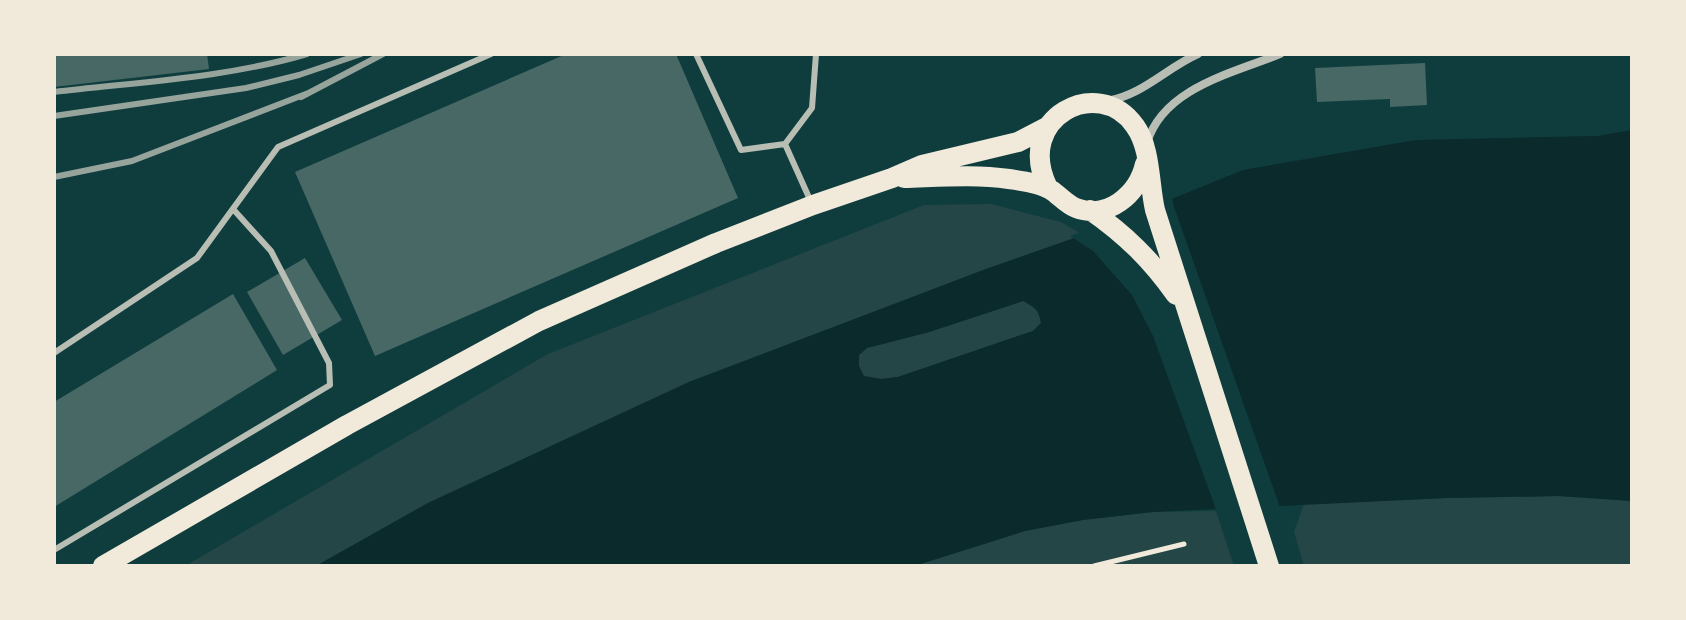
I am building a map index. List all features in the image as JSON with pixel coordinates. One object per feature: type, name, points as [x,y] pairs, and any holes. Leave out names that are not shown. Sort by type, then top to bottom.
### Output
[{"type":"main road","points":[[103,566],[347,425],[539,321],[716,243],[813,205],[947,157],[1018,142],[1047,127],[1069,109],[1097,103],[1111,107],[1134,124],[1145,155],[1155,210],[1269,566]]},
{"type":"main road","points":[[1047,127],[1038,158],[1048,188]]},
{"type":"main road","points":[[892,178],[1008,179],[1048,188],[1074,207],[1106,209],[1122,202],[1134,190],[1142,175],[1145,155]]},
{"type":"main road","points":[[1090,210],[1121,231],[1147,258],[1188,312]]},
{"type":"street","points":[[1097,103],[1135,93],[1198,54]]},
{"type":"street","points":[[1145,155],[1151,129],[1164,110],[1191,91],[1280,54]]},
{"type":"lane","points":[[54,353],[197,258],[278,147],[491,54]]},
{"type":"lane","points":[[696,54],[741,150],[785,144],[812,108],[816,54]]},
{"type":"lane","points":[[785,144],[813,205]]},
{"type":"lane","points":[[54,550],[330,385],[329,363],[271,251],[233,209]]},
{"type":"path","points":[[1094,566],[1184,544]]},
{"type":"shaded area","points":[[1632,130],[1632,501],[1559,496],[1447,498],[1153,512],[1025,531],[914,566],[316,566],[428,503],[689,382],[1083,235],[1243,170],[1416,140],[1597,136]],"holes":[[[1023,301],[1036,309],[1040,319],[1041,323],[1033,331],[898,377],[881,379],[864,376],[859,366],[859,355],[867,348],[929,332]]]},
{"type":"shaded area","points":[[991,204],[1061,222],[1083,235],[689,382],[428,503],[316,566],[185,566],[548,354],[924,205]]},
{"type":"shaded area","points":[[1023,301],[1039,315],[1041,323],[1033,331],[898,377],[881,379],[864,376],[859,366],[859,355],[867,348],[929,332]]},
{"type":"shaded area","points":[[1559,496],[1632,501],[1632,566],[1304,566],[1294,532],[1304,504]]},
{"type":"shaded area","points":[[1216,511],[1234,566],[914,566],[1025,531],[1082,520],[1153,512]]},
{"type":"pier","points":[[1172,195],[1281,510],[1218,515],[1153,336],[1132,295],[1093,251],[1070,236]]},
{"type":"building","points":[[54,54],[207,54],[209,69],[54,87]]},
{"type":"building","points":[[566,54],[676,54],[738,198],[375,356],[295,172]]},
{"type":"building","points":[[1425,63],[1427,105],[1390,107],[1390,99],[1317,102],[1315,68]]},
{"type":"building","points":[[305,258],[342,320],[283,355],[247,292]]},
{"type":"building","points":[[233,294],[277,370],[54,507],[54,402]]},
{"type":"railway","points":[[54,92],[214,74],[307,54]]},
{"type":"railway","points":[[54,116],[246,88],[299,75],[361,54]]},
{"type":"railway","points":[[301,97],[383,54]]},
{"type":"railway","points":[[54,177],[132,161],[311,92]]}]
